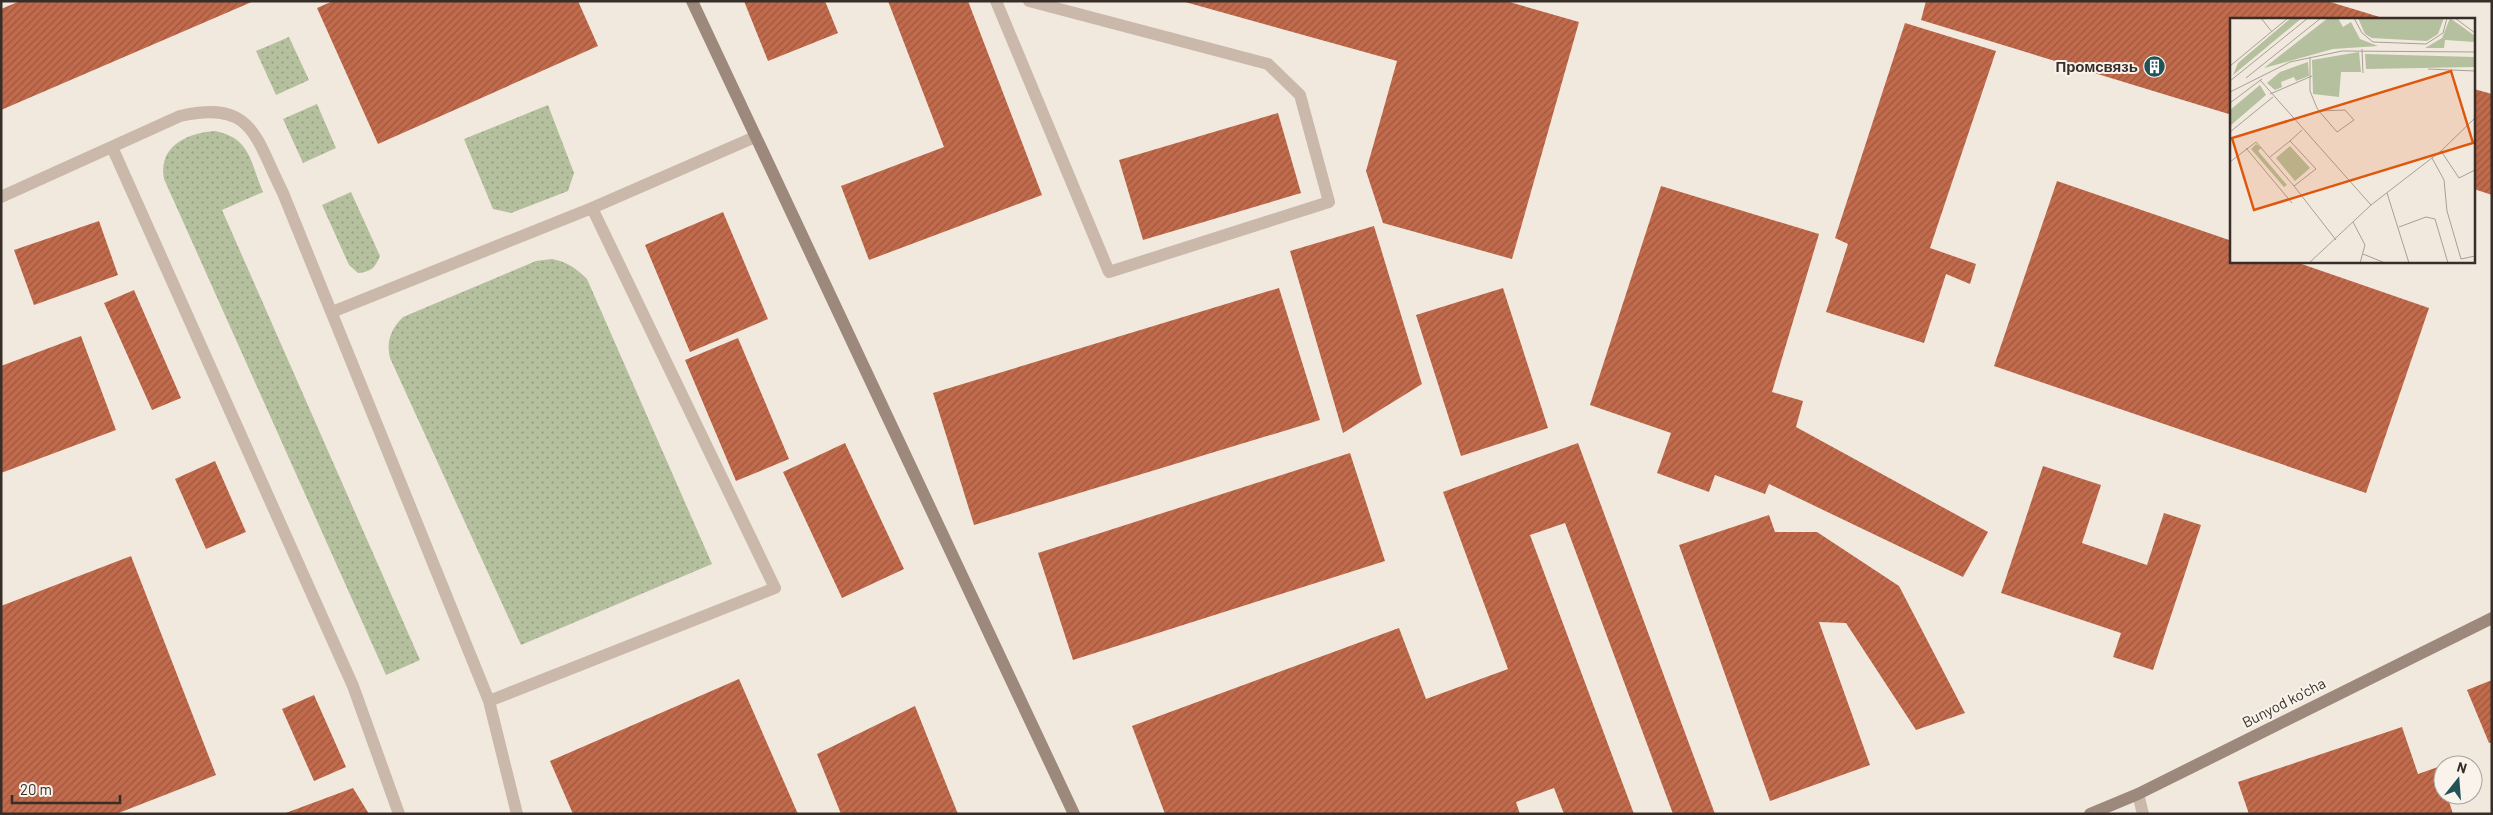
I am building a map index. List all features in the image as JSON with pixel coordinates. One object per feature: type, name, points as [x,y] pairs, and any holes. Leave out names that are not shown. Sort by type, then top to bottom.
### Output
[{"type":"street","points":[[692,1],[1074,814]]},
{"type":"street","name":"Bunyod ko'cha","points":[[2090,814],[2138,794],[2492,618]]},
{"type":"lane","points":[[996,1],[1109,272],[1329,202],[1300,95],[1268,64],[1029,1]]},
{"type":"lane","points":[[1,197],[180,116],[209,111],[223,111],[237,116],[251,128],[283,193],[489,701],[517,814]]},
{"type":"lane","points":[[332,312],[592,208],[755,137]]},
{"type":"lane","points":[[112,147],[353,686],[399,814]]},
{"type":"lane","points":[[489,701],[775,588],[592,208]]},
{"type":"lane","points":[[2138,794],[2143,814]]},
{"type":"green space","points":[[289,37],[309,80],[276,95],[256,51]]},
{"type":"green space","points":[[317,104],[336,148],[303,163],[283,119]]},
{"type":"green space","points":[[548,105],[574,173],[568,191],[511,213],[493,209],[464,139]]},
{"type":"green space","points":[[215,131],[236,139],[243,145],[252,161],[263,192],[222,210],[420,660],[386,675],[164,179],[163,168],[166,158],[170,150],[177,143],[194,135]]},
{"type":"green space","points":[[351,192],[380,256],[372,269],[366,272],[358,273],[349,265],[322,205]]},
{"type":"green space","points":[[552,259],[571,266],[587,279],[712,564],[521,645],[390,358],[389,341],[395,326],[403,317],[536,261]]},
{"type":"building","points":[[20,1],[254,1],[1,110],[1,9]]},
{"type":"building","points":[[333,1],[578,1],[598,46],[378,144],[317,8]]},
{"type":"building","points":[[744,1],[825,1],[838,33],[768,61]]},
{"type":"building","points":[[888,1],[968,1],[1042,195],[869,260],[841,186],[944,147]]},
{"type":"building","points":[[1506,1],[1579,22],[1512,259],[1383,223],[1366,171],[1397,61],[1185,2]]},
{"type":"building","name":"Промсвязь","points":[[1926,1],[2327,1],[2383,18],[2230,18],[2230,114],[1921,20]]},
{"type":"building","points":[[1905,23],[1996,51],[1930,248],[1976,264],[1970,284],[1946,274],[1924,343],[1826,312],[1848,244],[1835,238]]},
{"type":"building","points":[[2476,90],[2492,94],[2492,195],[2476,190]]},
{"type":"building","points":[[1278,113],[1301,193],[1143,240],[1119,160]]},
{"type":"building","points":[[2057,181],[2230,240],[2230,262],[2296,262],[2429,308],[2366,493],[1994,366]]},
{"type":"building","points":[[1661,186],[1819,234],[1772,392],[1803,401],[1796,427],[1988,532],[1963,577],[1769,484],[1765,494],[1715,475],[1709,492],[1657,473],[1671,433],[1590,405]]},
{"type":"building","points":[[723,212],[768,319],[690,352],[645,245]]},
{"type":"building","points":[[99,221],[118,275],[34,305],[14,250]]},
{"type":"building","points":[[1374,226],[1422,384],[1343,433],[1290,251]]},
{"type":"building","points":[[1279,288],[1320,420],[974,525],[933,393]]},
{"type":"building","points":[[1503,288],[1548,428],[1461,456],[1416,315]]},
{"type":"building","points":[[134,290],[181,398],[152,410],[104,303]]},
{"type":"building","points":[[81,336],[116,430],[1,473],[1,366]]},
{"type":"building","points":[[738,338],[789,459],[736,481],[685,360]]},
{"type":"building","points":[[845,443],[904,569],[842,598],[783,472]]},
{"type":"building","points":[[1578,443],[1715,814],[1673,814],[1565,523],[1530,535],[1634,814],[1564,814],[1554,788],[1516,802],[1520,814],[1165,814],[1132,726],[1399,628],[1426,699],[1508,669],[1443,492]]},
{"type":"building","points":[[1350,453],[1385,561],[1073,660],[1038,553]]},
{"type":"building","points":[[215,461],[246,532],[206,549],[175,479]]},
{"type":"building","points":[[2043,466],[2101,485],[2082,543],[2147,565],[2164,513],[2201,525],[2153,670],[2113,657],[2121,633],[2001,593]]},
{"type":"building","points":[[1769,515],[1775,532],[1817,532],[1899,586],[1965,713],[1916,730],[1846,623],[1819,622],[1870,765],[1770,801],[1679,545]]},
{"type":"building","points":[[131,556],[216,775],[116,814],[1,814],[1,606]]},
{"type":"building","points":[[739,679],[798,814],[573,814],[550,761]]},
{"type":"building","points":[[2492,680],[2492,742],[2489,743],[2467,690]]},
{"type":"building","points":[[314,695],[346,767],[314,781],[282,709]]},
{"type":"building","points":[[915,706],[958,814],[841,814],[817,754]]},
{"type":"building","points":[[2402,727],[2418,774],[2433,769],[2433,805],[2450,805],[2453,814],[2249,814],[2238,782]]},
{"type":"building","points":[[353,788],[369,814],[283,814]]},
{"type":"place","name":"Промсвязь","points":[[2154,67]]}]
